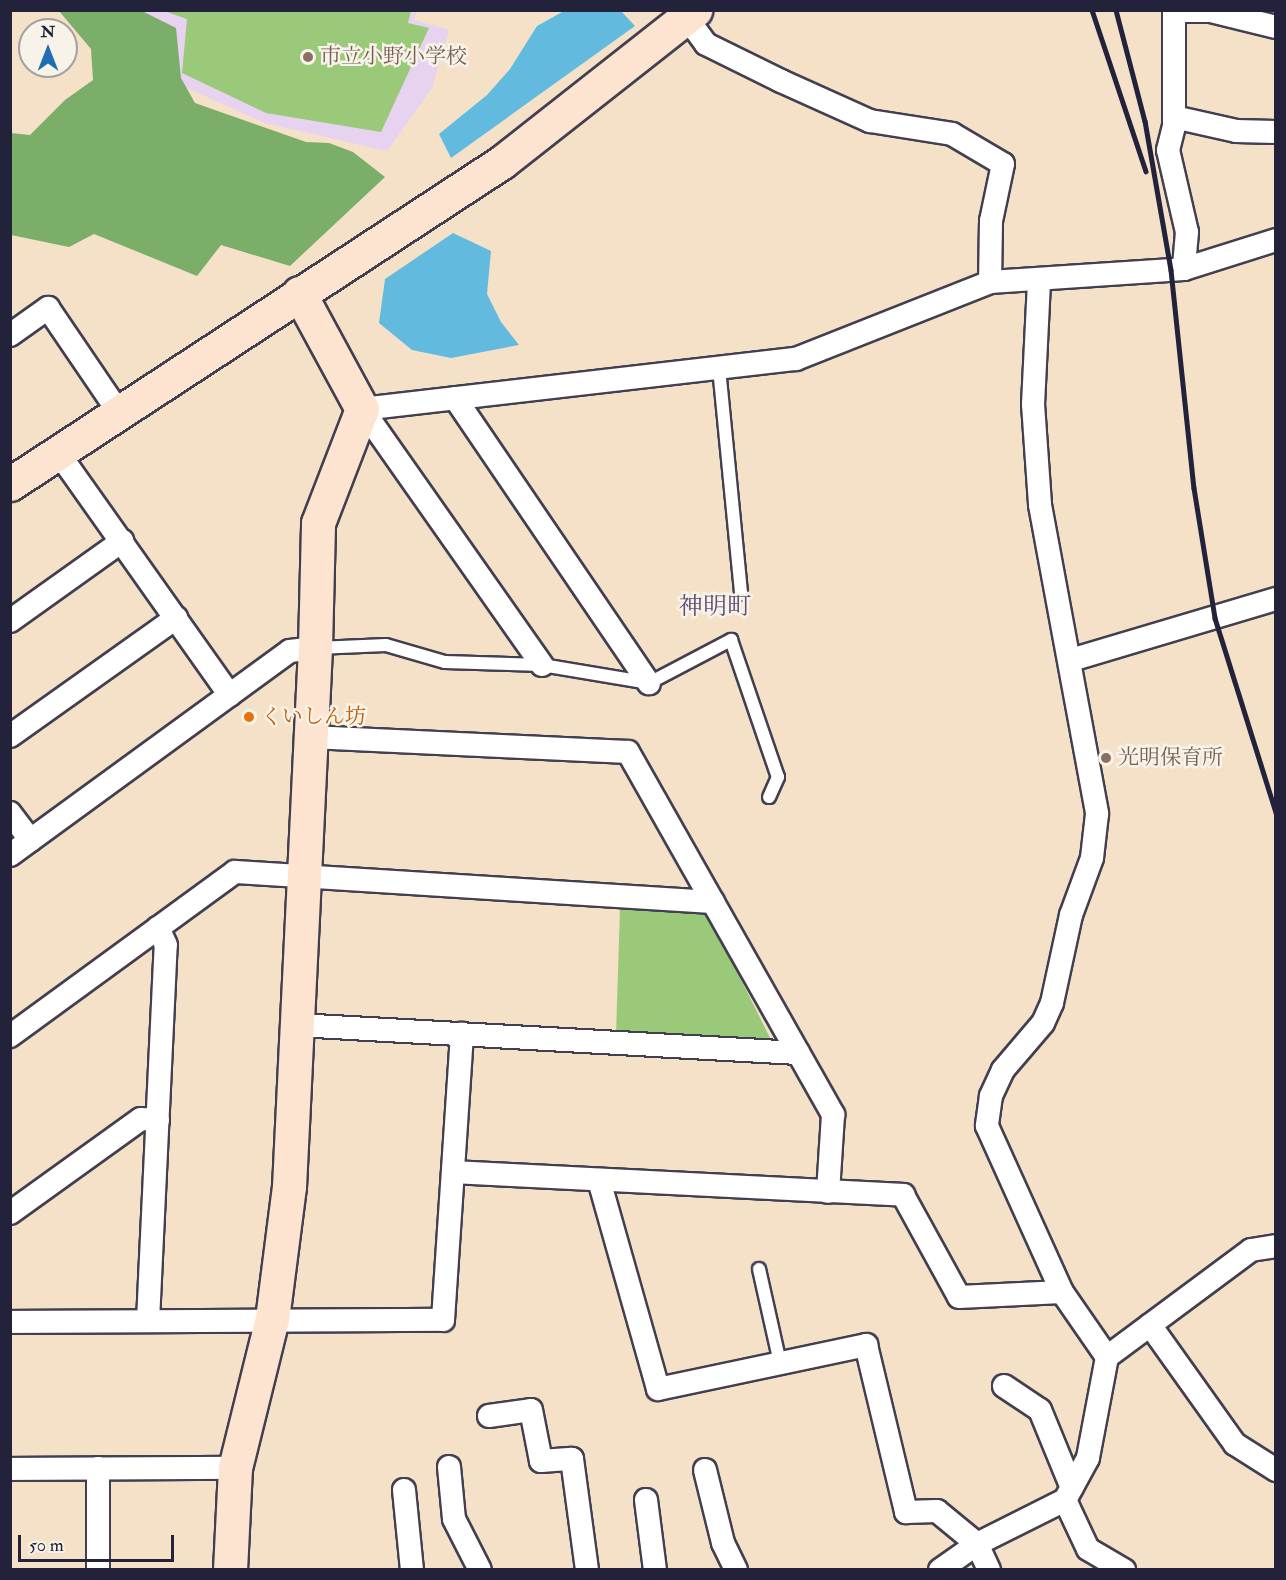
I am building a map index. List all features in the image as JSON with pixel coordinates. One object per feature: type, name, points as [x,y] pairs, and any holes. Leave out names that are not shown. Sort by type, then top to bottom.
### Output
[{"type":"street","points":[[1184,269],[1187,231],[1168,150],[1174,117],[1174,11],[1211,11],[1275,27]]},
{"type":"street","points":[[10,484],[118,411],[502,162],[688,13],[706,44],[781,81],[870,121],[952,134],[1003,164],[991,221],[990,282]]},
{"type":"street","points":[[1174,117],[1236,130],[1275,132]]},
{"type":"street","points":[[362,409],[796,359],[990,282],[1039,282],[1184,269],[1275,240]]},
{"type":"street","points":[[1039,282],[1033,404],[1040,505],[1071,660],[1096,814],[1092,858],[1071,915],[1052,1003],[1043,1023],[1003,1070],[991,1096],[987,1126],[1062,1292],[1107,1357]]},
{"type":"street","points":[[299,293],[362,409],[542,665]]},
{"type":"street","points":[[10,335],[48,308],[118,411]]},
{"type":"street","points":[[454,398],[649,683]]},
{"type":"street","points":[[230,1569],[235,1468],[272,1319],[289,1187],[315,648],[318,523],[362,409]]},
{"type":"street","points":[[57,451],[230,695]]},
{"type":"street","points":[[10,621],[122,541]]},
{"type":"street","points":[[1071,660],[1275,599]]},
{"type":"street","points":[[10,736],[176,618]]},
{"type":"street","points":[[10,855],[290,651],[315,648]]},
{"type":"street","points":[[311,737],[628,752],[833,1115],[828,1192]]},
{"type":"street","points":[[10,813],[30,840]]},
{"type":"street","points":[[10,1036],[235,872],[713,902]]},
{"type":"street","points":[[148,1321],[166,945],[158,928]]},
{"type":"street","points":[[297,1025],[798,1053]]},
{"type":"street","points":[[10,1323],[272,1319],[443,1320],[462,1034]]},
{"type":"street","points":[[10,1213],[141,1119],[158,1120]]},
{"type":"street","points":[[453,1172],[903,1195],[959,1297],[1062,1292]]},
{"type":"street","points":[[598,1180],[658,1389],[866,1345],[906,1512],[938,1510],[977,1544],[989,1569]]},
{"type":"street","points":[[940,1569],[977,1544],[1069,1494],[1088,1458],[1107,1357],[1251,1250],[1275,1246]]},
{"type":"street","points":[[1150,1325],[1235,1444],[1275,1470]]},
{"type":"street","points":[[1004,1386],[1040,1410],[1088,1549],[1124,1569]]},
{"type":"street","points":[[489,1416],[531,1410],[541,1461],[572,1459],[587,1569]]},
{"type":"street","points":[[449,1467],[454,1519],[480,1569]]},
{"type":"street","points":[[98,1468],[98,1569]]},
{"type":"street","points":[[10,1469],[235,1468]]},
{"type":"street","points":[[705,1470],[723,1543],[736,1569]]},
{"type":"street","points":[[404,1490],[412,1569]]},
{"type":"street","points":[[646,1500],[655,1569]]},
{"type":"lane","points":[[719,368],[741,594]]},
{"type":"lane","points":[[315,648],[386,645],[445,662],[542,665],[649,683],[731,640],[778,777],[769,796]]},
{"type":"lane","points":[[759,1269],[780,1363]]},
{"type":"shaded area","name":"市立小野小学校","points":[[126,11],[417,11],[414,20],[449,30],[432,88],[387,151],[265,123],[176,83]]},
{"type":"green space","points":[[59,11],[142,11],[176,28],[181,78],[195,103],[306,142],[329,143],[353,152],[385,177],[290,266],[221,245],[197,276],[94,234],[69,247],[11,235],[11,133],[30,135],[65,100],[93,80],[91,49],[78,34],[78,18],[65,18]]},
{"type":"green space","name":"市立小野小学校","points":[[164,11],[411,11],[408,23],[429,28],[381,132],[266,113],[182,73],[187,19]]},
{"type":"green space","points":[[620,909],[708,913],[772,1042],[616,1034]]},
{"type":"water","points":[[564,11],[621,11],[635,26],[451,158],[439,134],[487,95],[510,69],[537,26]]},
{"type":"water","points":[[453,233],[491,251],[487,294],[501,322],[519,345],[451,358],[412,350],[379,323],[385,279]]},
{"type":"railway","points":[[1092,10],[1146,171]]},
{"type":"railway","points":[[1116,10],[1145,121],[1171,270],[1194,488],[1215,618],[1276,813]]},
{"type":"place","name":"市立小野小学校","points":[[308,57]]},
{"type":"place","name":"くいしん坊","points":[[249,717]]},
{"type":"place","name":"光明保育所","points":[[1106,758]]},
{"type":"district","name":"神明町","points":[[715,607]]}]
